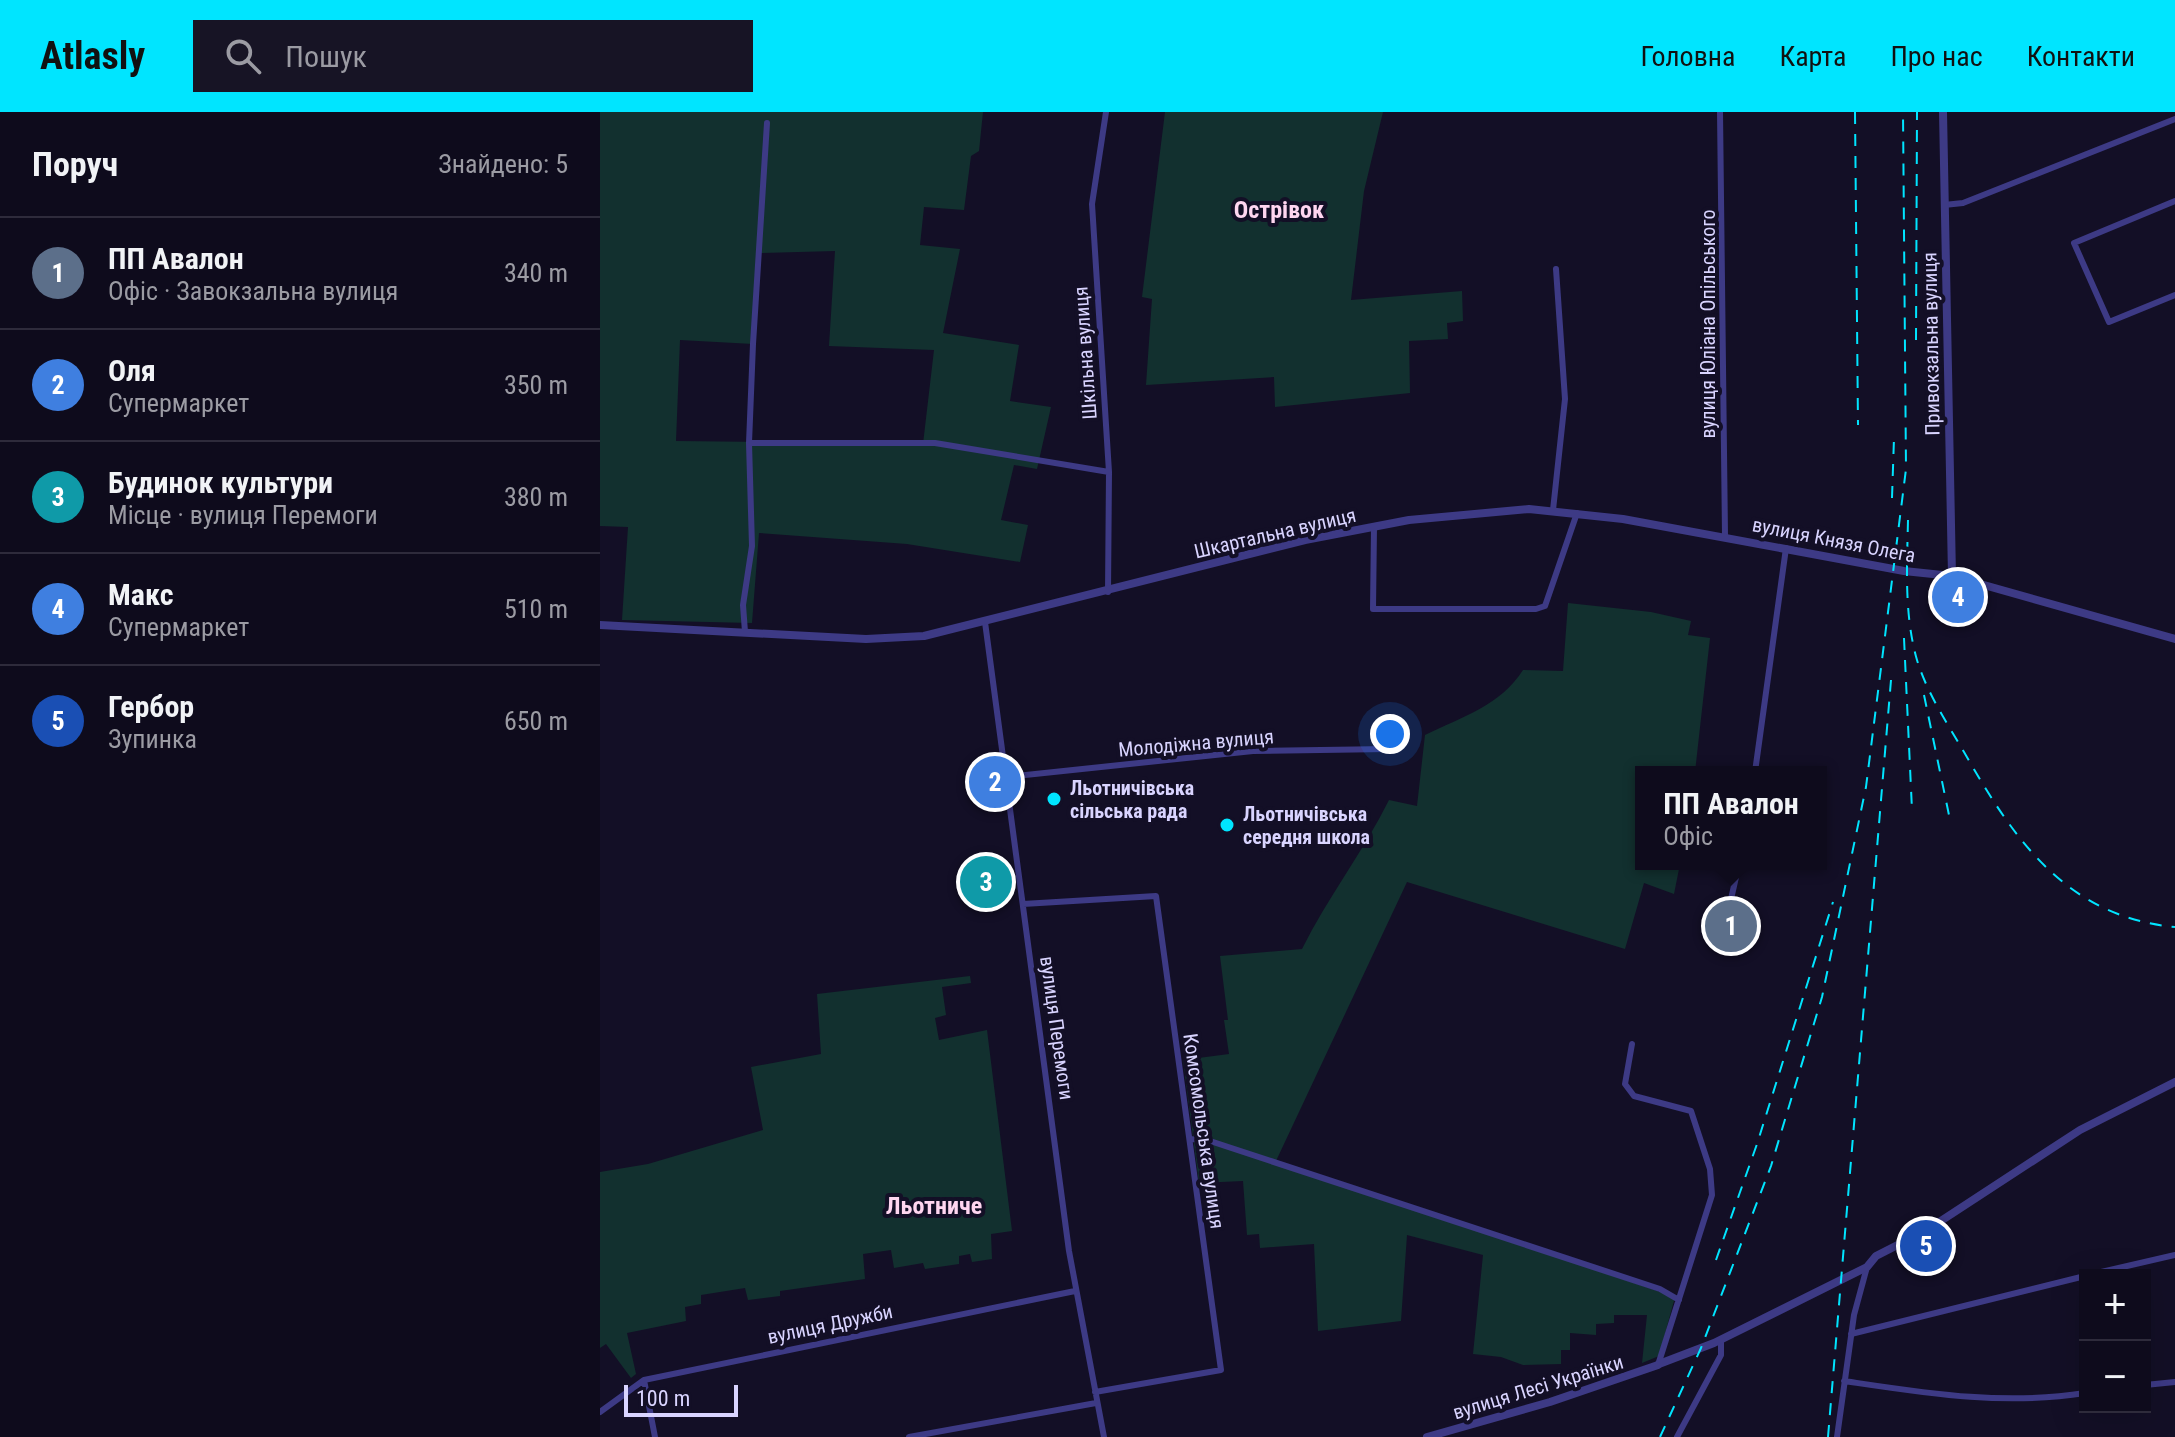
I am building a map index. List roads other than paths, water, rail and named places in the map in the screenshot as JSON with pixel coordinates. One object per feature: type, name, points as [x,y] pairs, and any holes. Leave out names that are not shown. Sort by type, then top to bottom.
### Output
[{"type":"street","name":"Шкільна вулиця","points":[[1106,112],[1092,204],[1109,472],[1108,592]]},
{"type":"street","name":"вулиця Юліана Опільського","points":[[1720,112],[1725,536]]},
{"type":"street","name":"Привокзальна вулиця","points":[[1943,112],[1952,576]]},
{"type":"street","points":[[1944,205],[1963,203],[2175,119]]},
{"type":"street","points":[[745,632],[743,605],[752,546],[749,443],[767,123]]},
{"type":"street","points":[[2175,201],[2074,243],[2109,322],[2175,295]]},
{"type":"street","points":[[1553,510],[1565,399],[1556,269]]},
{"type":"street","points":[[749,443],[935,443],[1109,472]]},
{"type":"street","name":"Шкартальна вулиця","points":[[600,625],[866,639],[924,636],[1108,592],[1248,554],[1374,527],[1449,515],[1553,510],[1577,513]]},
{"type":"street","points":[[1374,527],[1373,609],[1536,609],[1545,606],[1577,513]]},
{"type":"street","name":"вулиця Князя Олега","points":[[1577,513],[1725,536],[1906,571],[1952,576],[2175,639]]},
{"type":"street","points":[[1756,766],[1786,548]]},
{"type":"street","name":"вулиця Перемоги","points":[[985,622],[1075,1291],[1104,1437]]},
{"type":"street","name":"Молодіжна вулиця","points":[[1006,777],[1253,751],[1388,749]]},
{"type":"street","points":[[1726,921],[1738,870]]},
{"type":"street","name":"Комсомольська вулиця","points":[[1023,904],[1156,896],[1221,1370],[1095,1392]]},
{"type":"street","points":[[1632,1044],[1625,1084],[1634,1096],[1691,1111],[1710,1169],[1712,1195],[1658,1364]]},
{"type":"street","name":"вулиця Лесі Українки","points":[[1427,1437],[1550,1402],[1717,1342],[1867,1267],[1876,1256],[1927,1230],[2080,1130],[2175,1082]]},
{"type":"street","points":[[1190,1139],[1207,1140],[1346,1183],[1660,1289],[1679,1300]]},
{"type":"street","points":[[2113,1269],[2175,1255]]},
{"type":"street","points":[[1837,1437],[1851,1334],[1861,1281],[1867,1267]]},
{"type":"street","points":[[1851,1334],[2079,1277]]},
{"type":"street","name":"вулиця Дружби","points":[[600,1412],[644,1380],[1075,1291]]},
{"type":"street","points":[[1677,1437],[1721,1355],[1717,1342]]},
{"type":"street","points":[[644,1380],[655,1437]]},
{"type":"street","points":[[1844,1381],[1990,1399],[2079,1393]]},
{"type":"street","points":[[2151,1384],[2175,1382]]},
{"type":"street","points":[[909,1437],[1096,1403]]},
{"type":"railway","points":[[1855,112],[1858,425]]},
{"type":"railway","points":[[1660,1437],[1701,1348],[1771,1166],[1822,997],[1866,787],[1906,469],[1903,112]]},
{"type":"railway","points":[[1916,340],[1917,112]]},
{"type":"railway","points":[[1892,498],[1894,438]]},
{"type":"railway","points":[[1908,520],[1908,608],[1917,660],[1938,708],[2002,814],[2047,868],[2073,890],[2103,908],[2137,920],[2175,927]]},
{"type":"railway","points":[[1904,638],[1912,810]]},
{"type":"railway","points":[[1828,1437],[1891,680]]},
{"type":"railway","points":[[1924,695],[1949,815]]},
{"type":"railway","points":[[1716,1260],[1757,1144],[1833,902]]},
{"type":"place","name":"Макс","points":[[1958,597]]},
{"type":"place","name":"Оля","points":[[995,782]]},
{"type":"place","name":"Льотничівська сільська рада","points":[[1054,799]]},
{"type":"place","name":"Льотничівська середня школа","points":[[1227,825]]},
{"type":"place","name":"Будинок культури","points":[[986,882]]},
{"type":"place","name":"ПП Авалон","points":[[1731,926]]},
{"type":"place","name":"Гербор","points":[[1926,1246]]},
{"type":"district","name":"Острівок","points":[[1279,210]]},
{"type":"district","name":"Льотниче","points":[[934,1206]]}]
